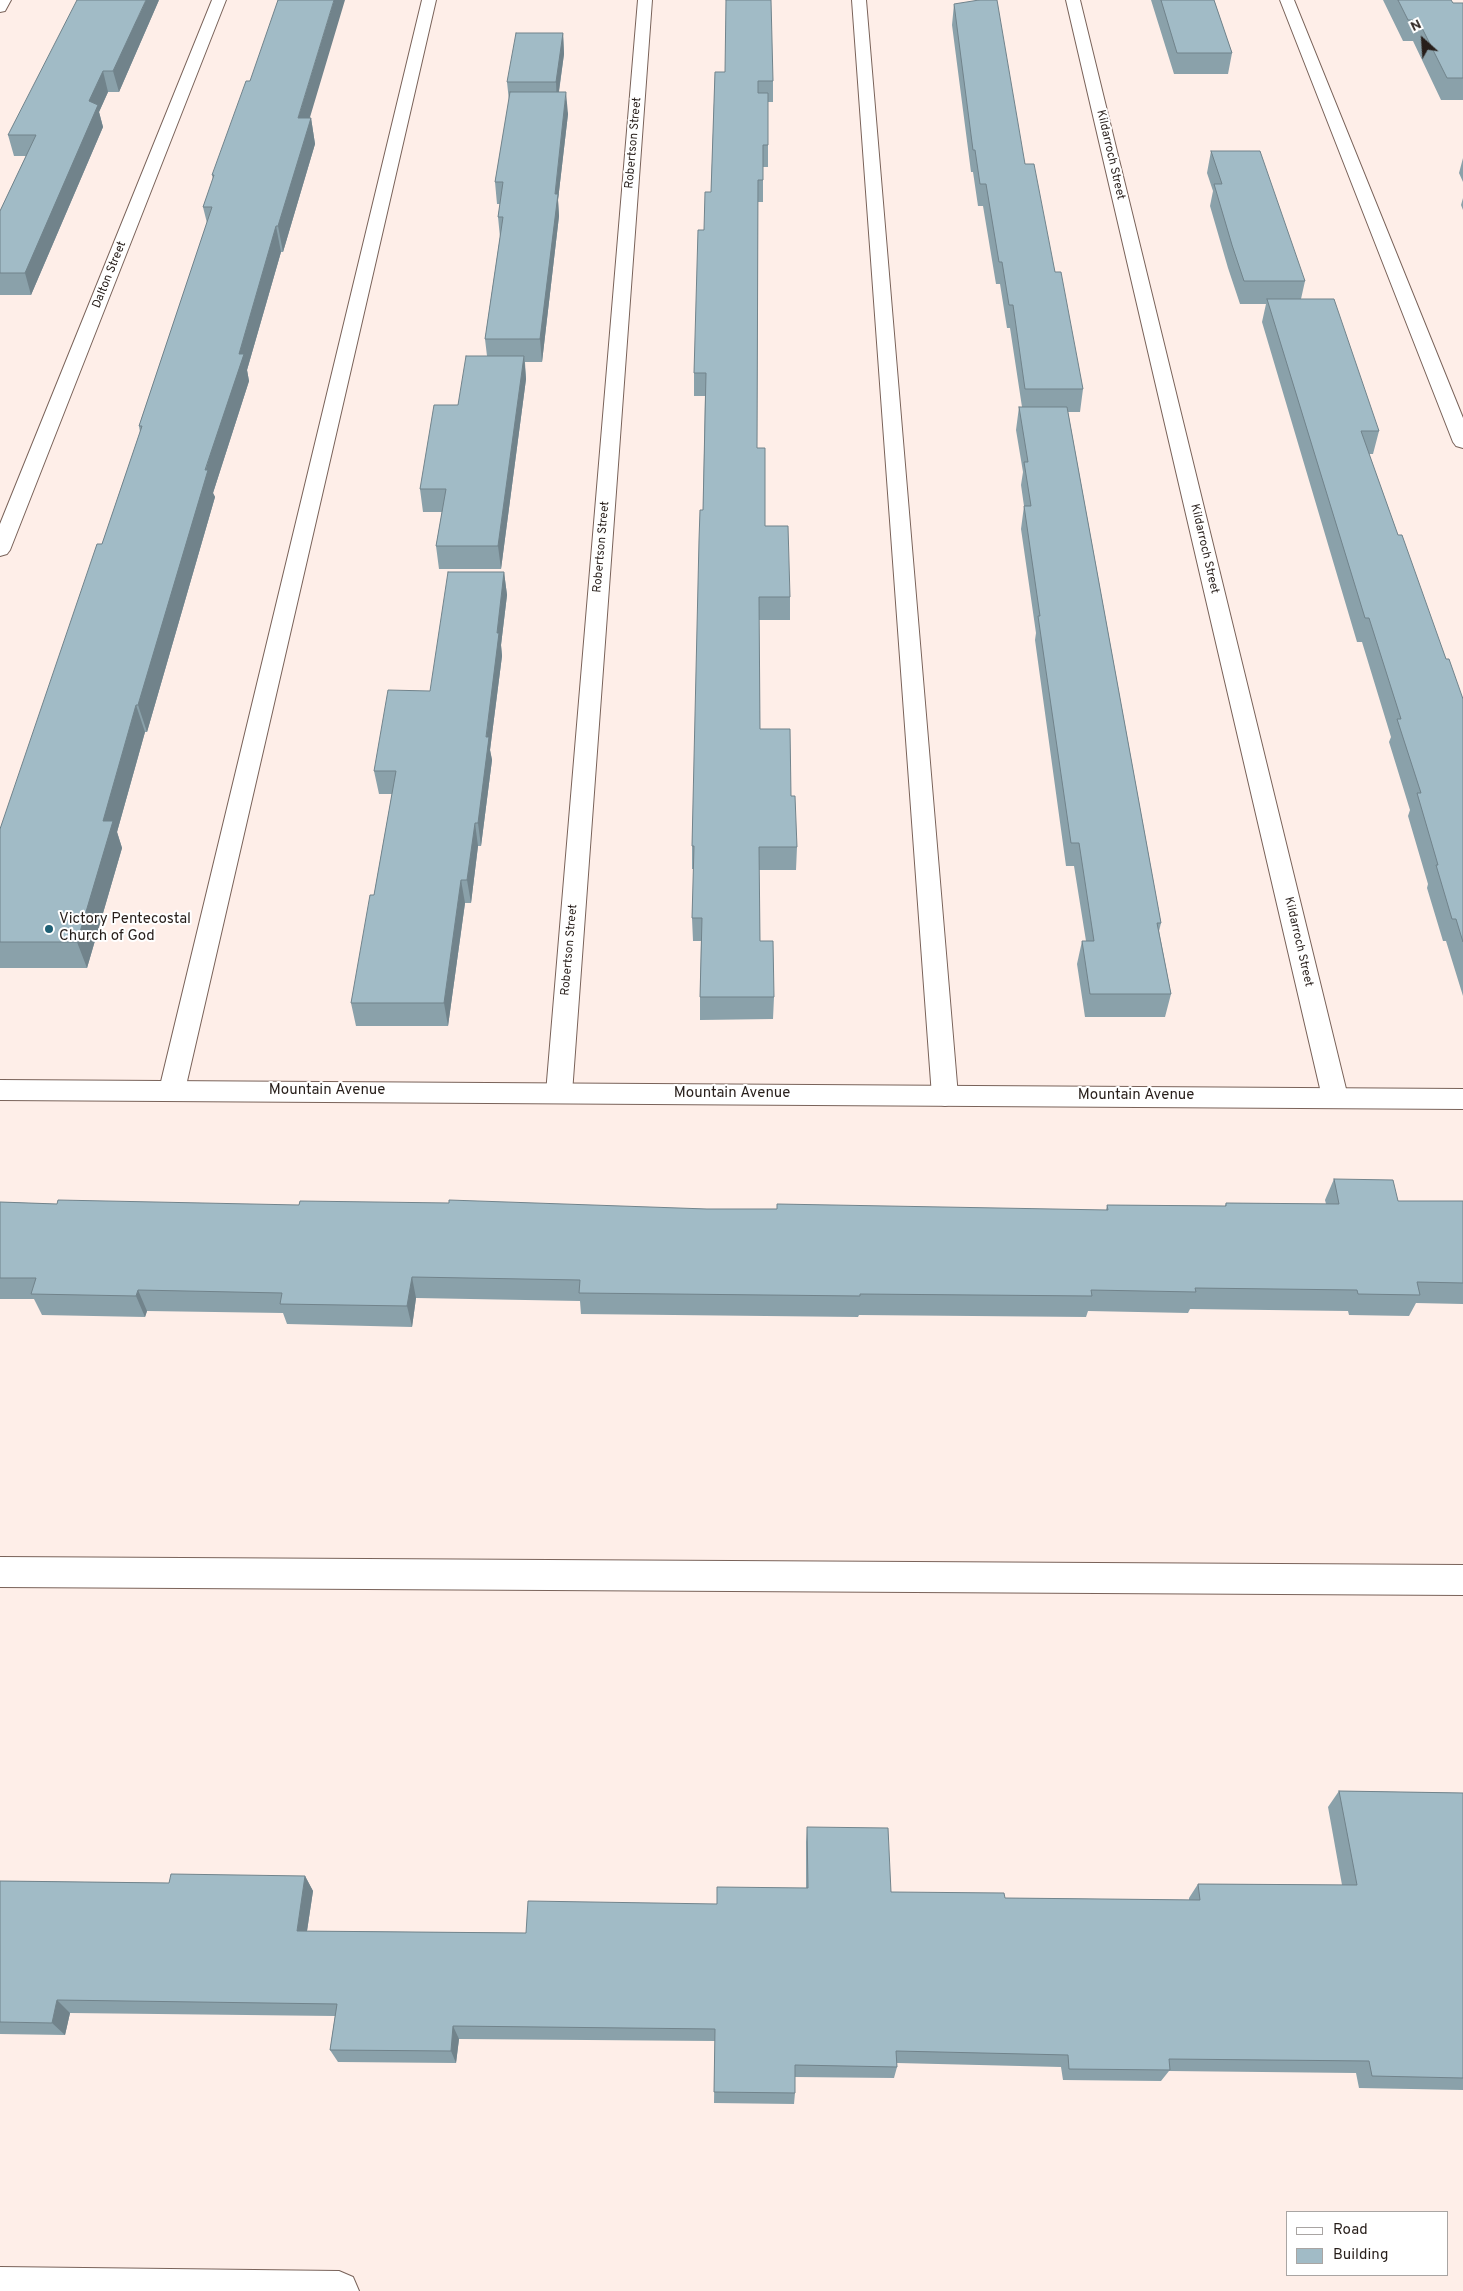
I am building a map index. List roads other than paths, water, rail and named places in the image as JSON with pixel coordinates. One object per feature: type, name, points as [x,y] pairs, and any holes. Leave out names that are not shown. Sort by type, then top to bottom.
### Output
[{"type":"street","points":[[0,8],[4,0]]},
{"type":"street","name":"Dalton Street","points":[[0,550],[219,0]]},
{"type":"street","points":[[172,1090],[429,0]]},
{"type":"street","name":"Robertson Street","points":[[559,1093],[645,0]]},
{"type":"street","points":[[859,0],[945,1096]]},
{"type":"street","name":"Kildarroch Street","points":[[1073,0],[1335,1097]]},
{"type":"street","points":[[1287,0],[1463,442]]},
{"type":"street","name":"Mountain Avenue","points":[[0,1090],[1463,1099]]},
{"type":"street","points":[[0,1572],[1463,1580]]},
{"type":"street","points":[[0,2287],[339,2291]]},
{"type":"place","name":"Victory Pentecostal Church of God","points":[[49,929]]}]
